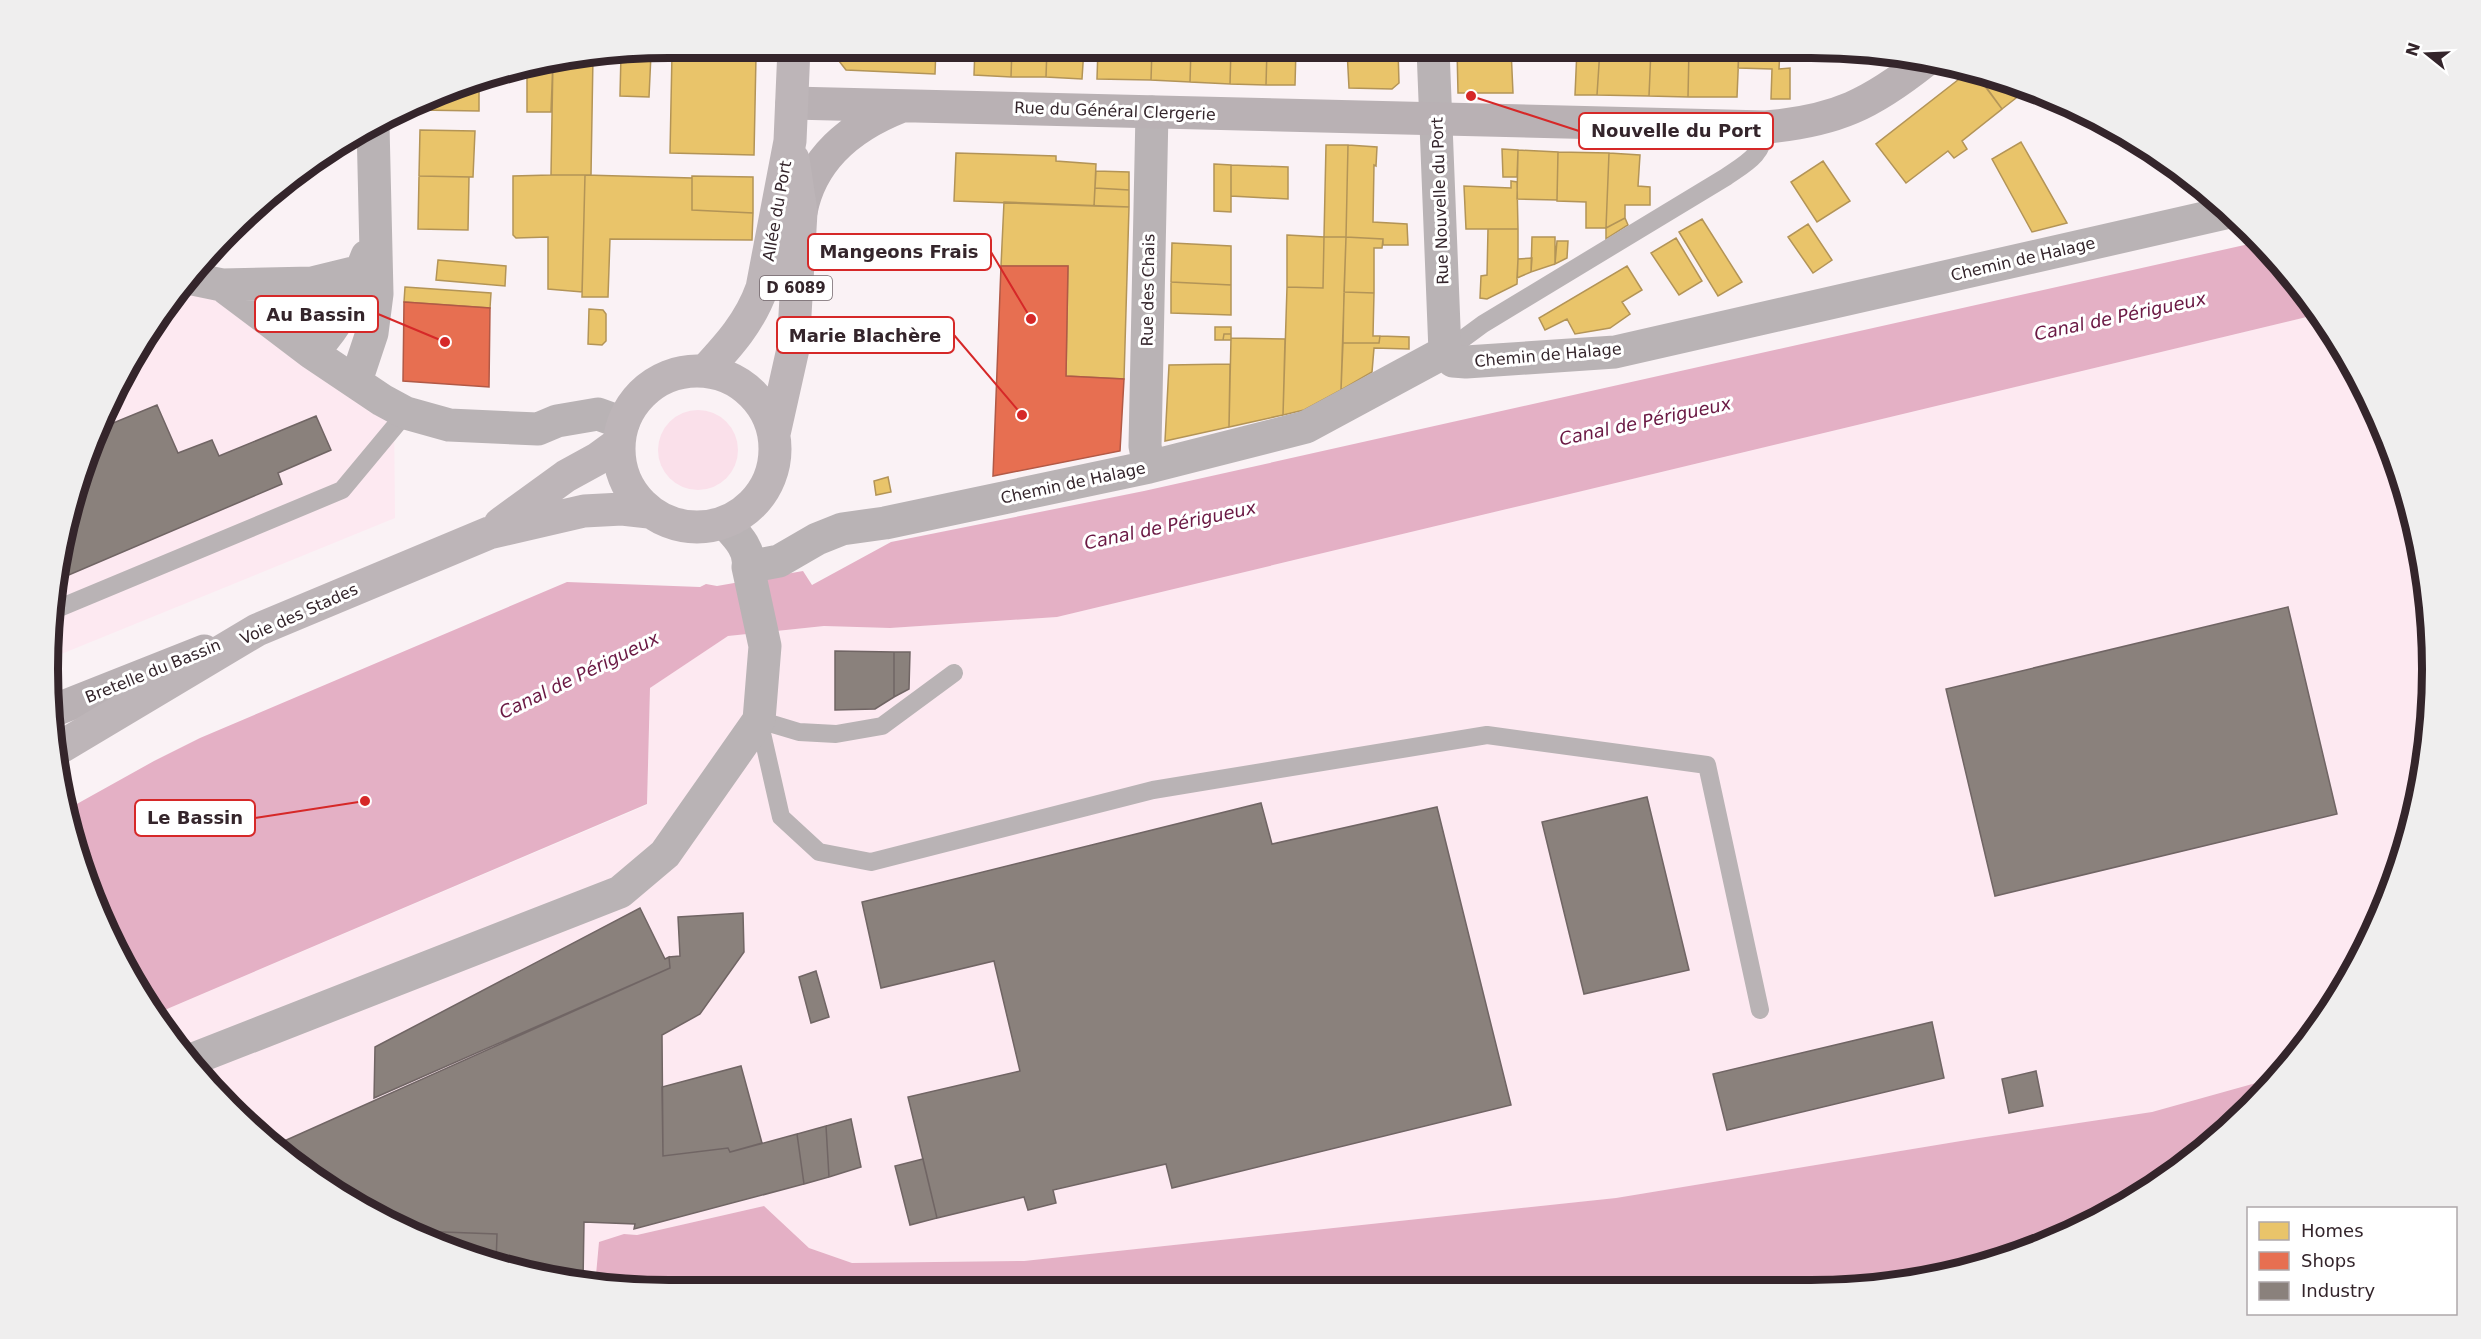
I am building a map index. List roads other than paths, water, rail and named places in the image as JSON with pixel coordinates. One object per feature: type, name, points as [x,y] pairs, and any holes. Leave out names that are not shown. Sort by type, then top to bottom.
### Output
[{"type":"main road","name":"Allée du Port","points":[[705,371],[743,328],[754,310],[766,270],[790,141],[794,58]]},
{"type":"main road","name":"Rue du Général Clergerie","points":[[792,103],[1766,127],[1818,120],[1855,108],[1893,87],[1917,68]]},
{"type":"main road","points":[[801,212],[804,193],[812,177],[834,148],[859,128],[905,105]]},
{"type":"main road","name":"Allée du Port","points":[[774,434],[793,349],[801,212],[790,141]]},
{"type":"main road","points":[[705,371],[729,378],[750,391],[765,410],[774,434],[775,460],[769,480],[758,499],[743,513],[725,523],[699,528],[673,524],[649,512],[629,488],[619,459],[621,433],[633,404],[647,389],[664,378],[685,372],[705,371]]},
{"type":"main road","name":"Voie des Stades","points":[[489,533],[566,476],[597,459],[621,433]]},
{"type":"main road","name":"Voie des Stades","points":[[64,745],[257,630],[489,533],[584,511],[622,509],[649,512]]},
{"type":"main road","name":"Bretelle du Bassin","points":[[60,708],[257,630]]},
{"type":"street","name":"Rue Nouvelle du Port","points":[[1434,58],[1445,352]]},
{"type":"street","name":"Rue des Chais","points":[[1149,467],[1145,446],[1152,112]]},
{"type":"street","points":[[356,381],[372,333],[375,304],[374,135]]},
{"type":"street","name":"Chemin de Halage","points":[[749,570],[779,561],[817,539],[842,529],[885,523],[1149,467],[1306,427],[1445,352],[1453,361],[1466,362],[1615,352],[2219,215]]},
{"type":"street","points":[[312,353],[332,331],[345,310],[374,237]]},
{"type":"street","points":[[199,280],[222,285],[312,284],[361,271]]},
{"type":"street","points":[[222,285],[312,353],[382,400],[406,413],[449,425],[538,429],[557,421],[598,414],[621,433]]},
{"type":"street","points":[[198,1057],[620,892],[665,854],[759,720],[765,646],[749,570],[750,559],[741,540],[725,523]]},
{"type":"lane","points":[[1445,352],[1483,324],[1707,189],[1755,157],[1764,141],[1766,127]]},
{"type":"lane","points":[[62,607],[342,490],[406,413]]},
{"type":"lane","points":[[954,673],[882,726],[836,734],[799,732],[759,720],[781,817],[819,852],[871,862],[1153,790],[1487,735],[1707,765],[1760,1010]]},
{"type":"water","name":"Canal de Périgueux","points":[[2250,244],[2310,316],[1057,617],[890,628],[824,626],[728,636],[650,688],[647,804],[162,1011],[122,940],[91,866],[74,806],[200,738],[567,582],[700,587],[706,584],[717,586],[803,571],[812,585],[891,542],[1144,491]]},
{"type":"water","points":[[2263,1081],[2214,1129],[2151,1178],[2117,1199],[2045,1234],[2008,1248],[1931,1269],[1891,1275],[1812,1280],[670,1280],[596,1275],[599,1242],[624,1234],[637,1235],[764,1206],[809,1248],[852,1263],[1024,1261],[1616,1198],[2152,1112]]},
{"type":"place","name":"Nouvelle du Port","points":[[1471,96]]},
{"type":"place","name":"Mangeons Frais","points":[[1031,319]]},
{"type":"place","name":"Au Bassin","points":[[445,342]]},
{"type":"place","name":"Marie Blachère","points":[[1022,415]]},
{"type":"place","name":"Le Bassin","points":[[365,801]]}]
